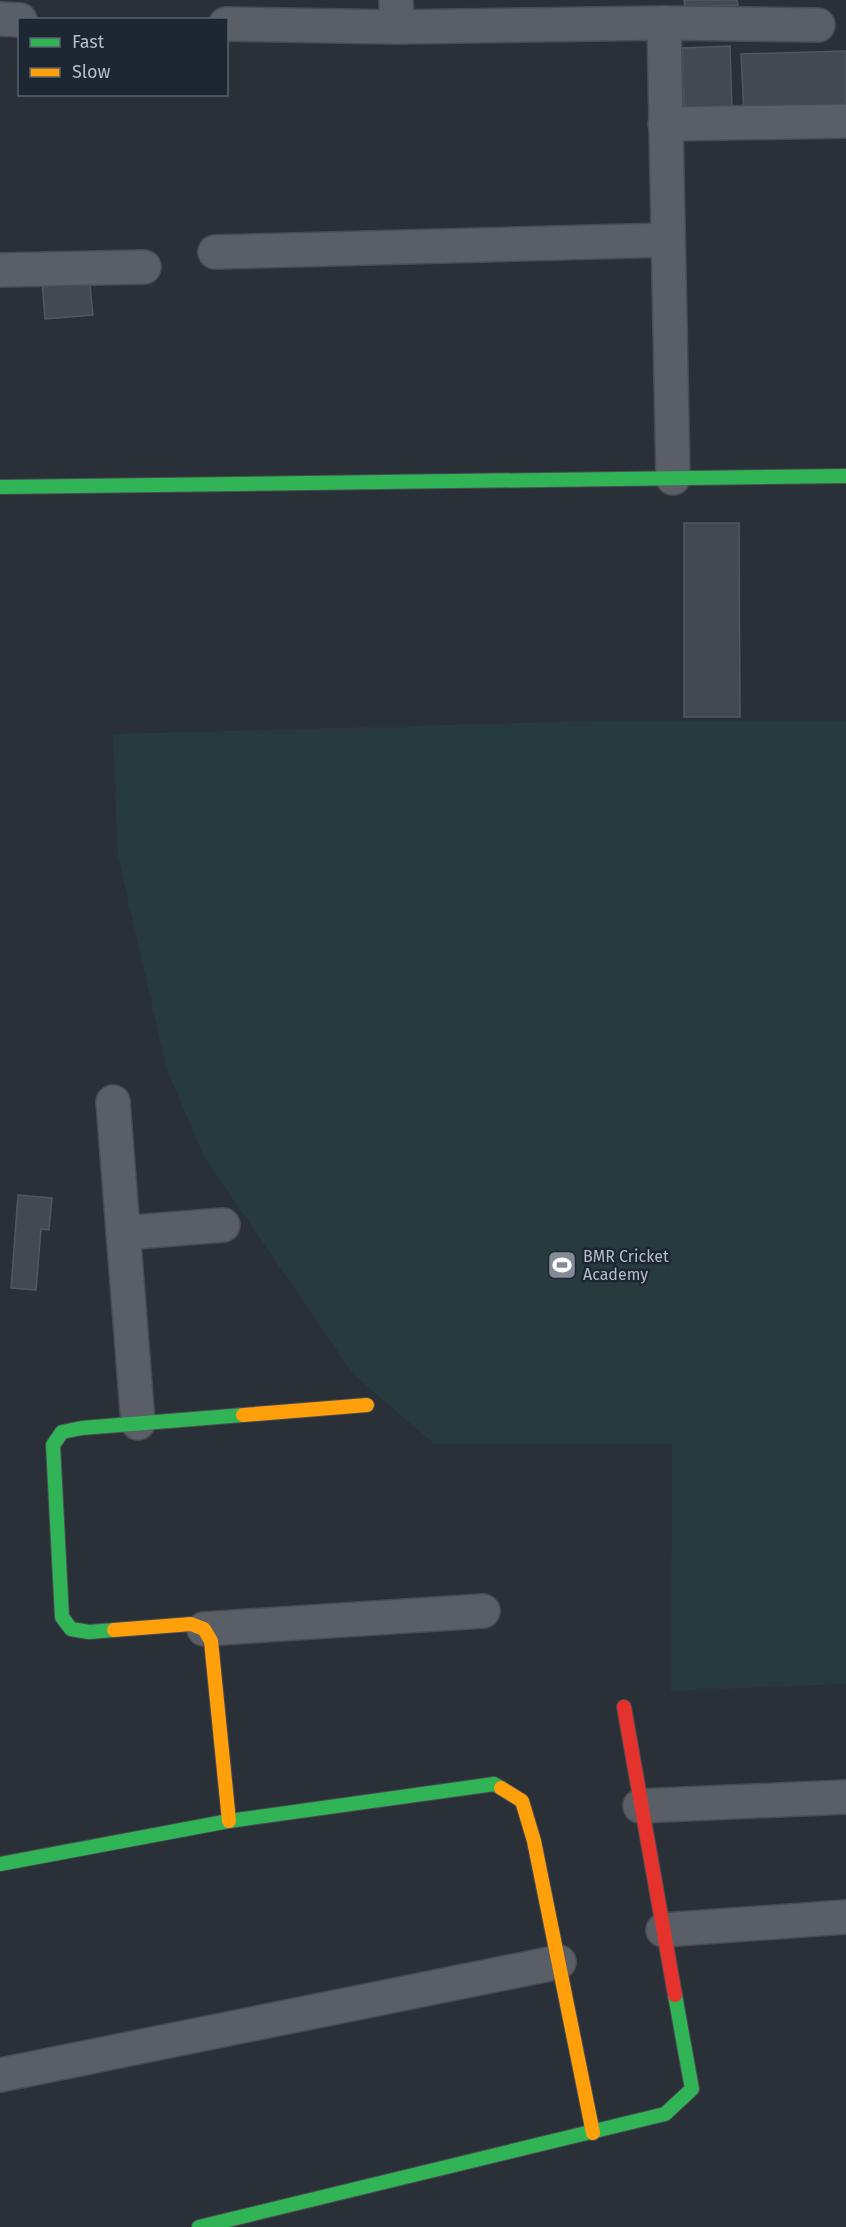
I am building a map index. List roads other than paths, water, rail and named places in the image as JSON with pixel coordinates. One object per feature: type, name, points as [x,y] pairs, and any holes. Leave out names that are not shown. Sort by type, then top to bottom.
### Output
[{"type":"street","points":[[228,24],[396,13],[664,23],[818,25]]},
{"type":"street","points":[[0,19],[18,20]]},
{"type":"street","points":[[664,23],[673,478]]},
{"type":"street","points":[[665,124],[846,121]]},
{"type":"street","points":[[215,252],[667,240]]},
{"type":"street","points":[[0,270],[144,267]]},
{"type":"street","points":[[0,487],[846,476]]},
{"type":"street","points":[[113,1102],[138,1423]]},
{"type":"street","points":[[123,1233],[223,1225]]},
{"type":"street","points":[[367,1405],[138,1423],[62,1432],[53,1445],[62,1617],[71,1629],[89,1632],[191,1624],[204,1629],[483,1611]]},
{"type":"street","points":[[204,1629],[211,1641],[228,1821]]},
{"type":"street","points":[[199,2227],[665,2114],[692,2089],[624,1707]]},
{"type":"street","points":[[0,1864],[228,1821],[494,1784],[522,1801],[534,1841],[593,2133]]},
{"type":"street","points":[[640,1806],[846,1797]]},
{"type":"street","points":[[663,1930],[846,1917]]},
{"type":"street","points":[[0,2075],[559,1962]]},
{"type":"place","name":"BMR Cricket Academy","points":[[562,1265]]}]
